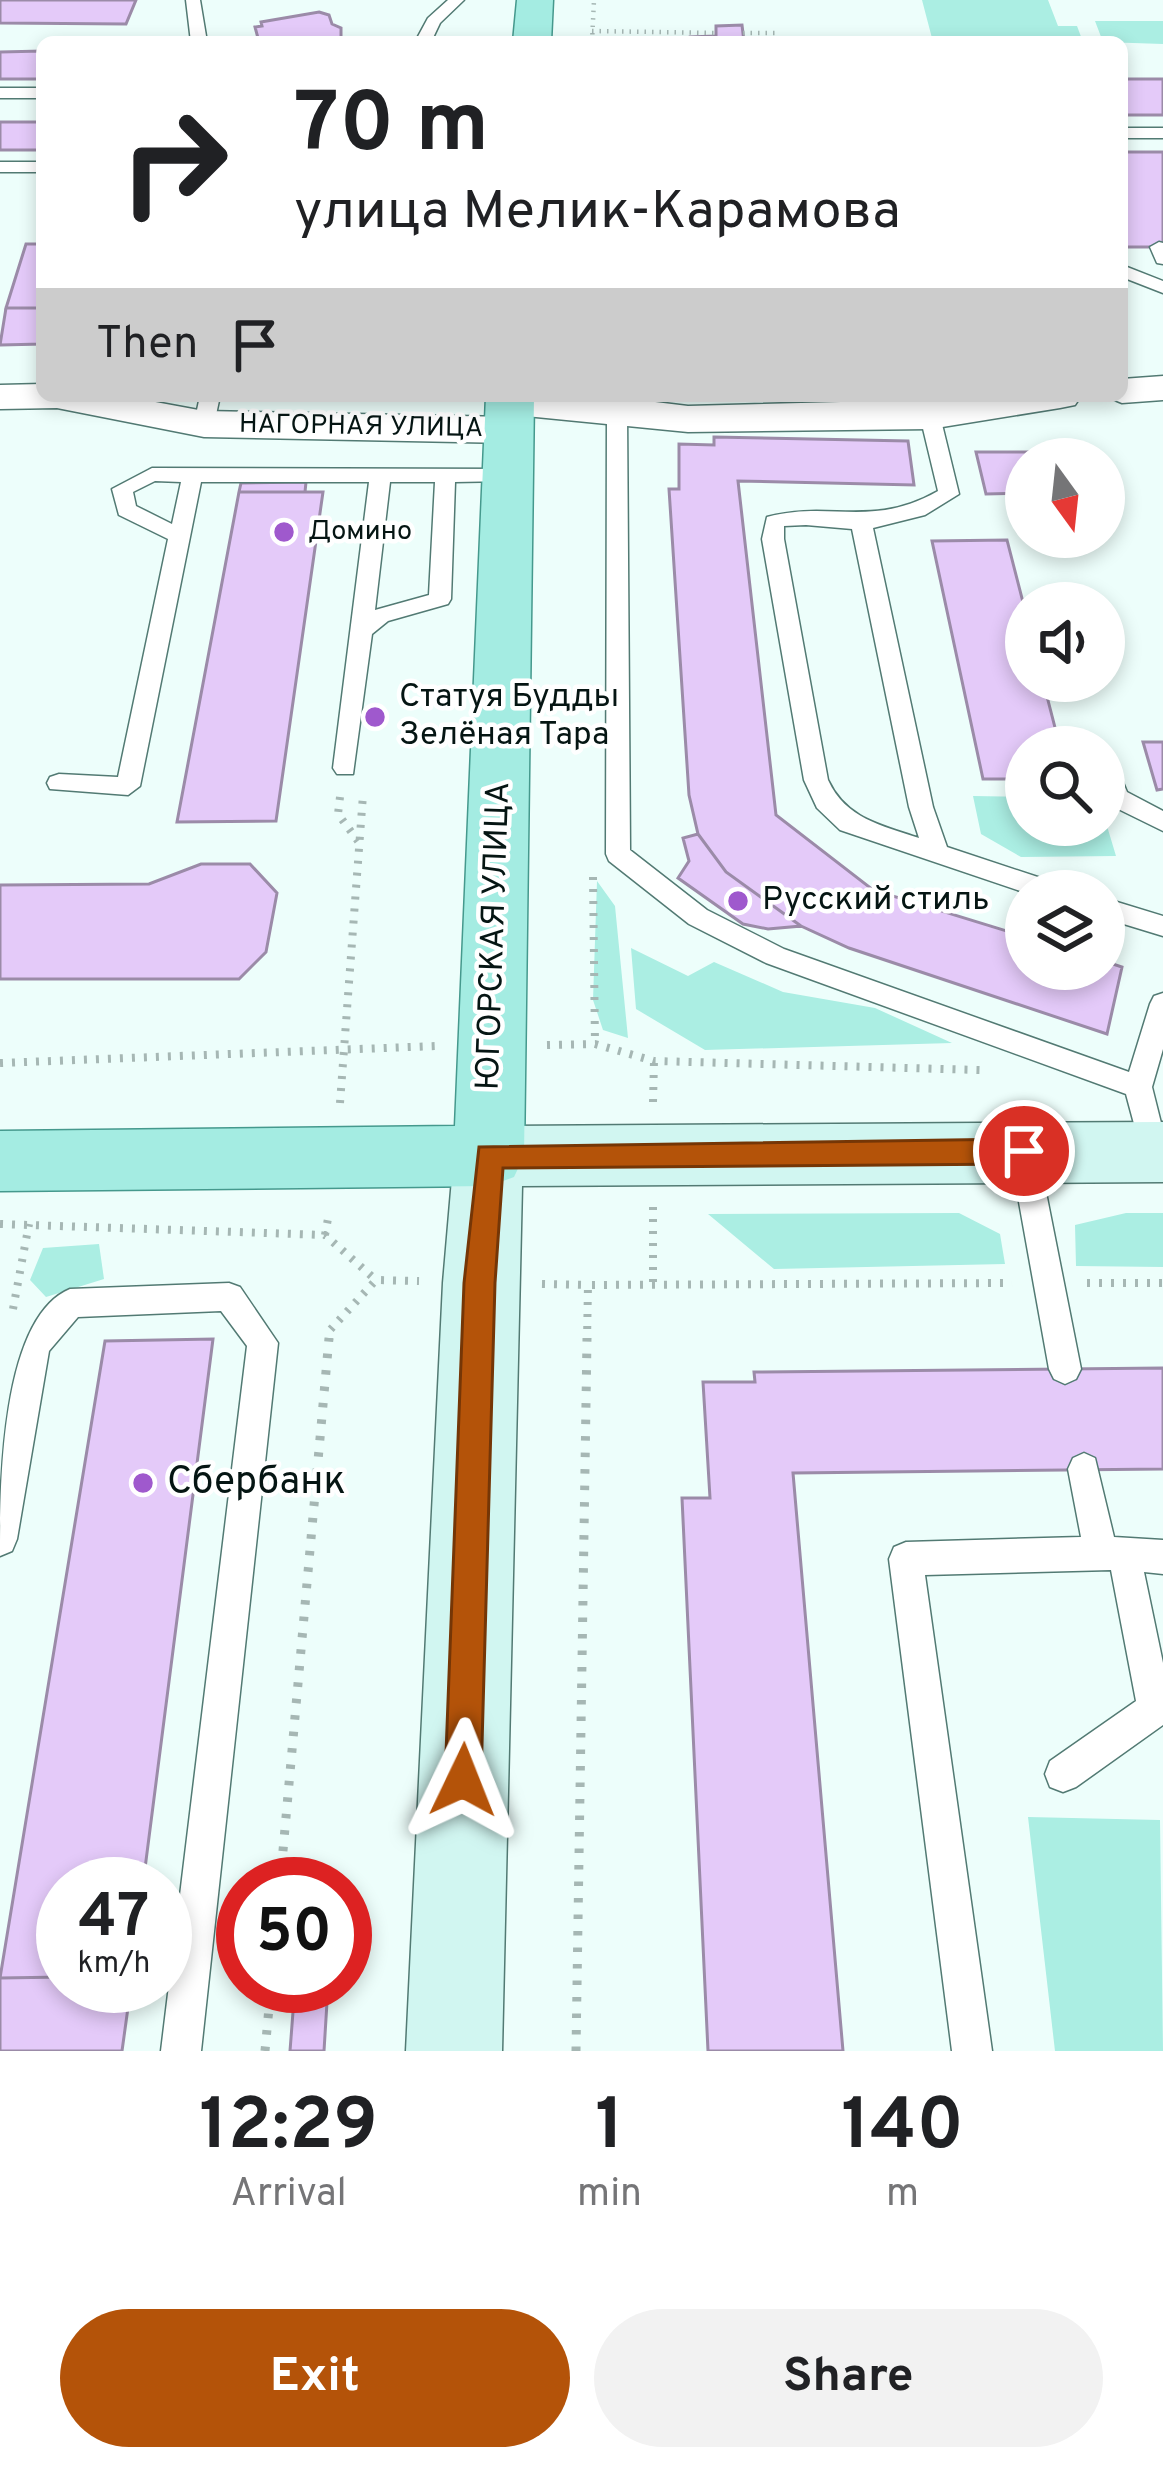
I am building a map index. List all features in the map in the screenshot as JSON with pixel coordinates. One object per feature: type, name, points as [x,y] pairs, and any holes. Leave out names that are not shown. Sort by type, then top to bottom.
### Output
[{"type":"main road","points":[[532,36],[535,0]]},
{"type":"main road","name":"ЮГОРСКАЯ УЛИЦА","points":[[454,2051],[479,1283],[489,1156],[509,426]]},
{"type":"main road","points":[[0,1161],[1024,1151],[1152,1130]]},
{"type":"street","points":[[1128,391],[1163,388]]},
{"type":"street","name":"НАГОРНАЯ УЛИЦА","points":[[0,397],[36,396]]},
{"type":"street","name":"НАГОРНАЯ УЛИЦА","points":[[121,402],[509,426],[617,411],[688,419],[931,416],[1021,402]]},
{"type":"lane","points":[[193,0],[198,36]]},
{"type":"lane","points":[[426,36],[433,21],[457,0]]},
{"type":"lane","points":[[0,92],[36,93]]},
{"type":"lane","points":[[1128,133],[1163,133]]},
{"type":"lane","points":[[0,167],[36,167]]},
{"type":"lane","points":[[1128,273],[1163,288]]},
{"type":"lane","points":[[617,411],[618,854],[698,917],[1152,1130],[1163,1004]]},
{"type":"lane","points":[[931,416],[950,494],[915,514],[861,523],[791,517],[774,522],[772,538],[816,780],[826,802],[849,824],[1005,877]]},
{"type":"lane","points":[[180,536],[126,510],[122,489],[152,474],[445,477],[509,426]]},
{"type":"lane","points":[[59,783],[128,786],[192,476]]},
{"type":"lane","points":[[355,771],[363,630],[380,477]]},
{"type":"lane","points":[[363,630],[380,616],[440,599],[445,477]]},
{"type":"lane","points":[[861,523],[921,807],[938,856]]},
{"type":"lane","points":[[1125,803],[1163,821]]},
{"type":"lane","points":[[1125,914],[1163,926]]},
{"type":"lane","points":[[1024,1151],[1065,1369]]},
{"type":"lane","points":[[0,1539],[35,1346],[70,1303],[230,1298],[263,1343],[181,2051]]},
{"type":"lane","points":[[1063,1774],[1155,1708],[1084,1469]]},
{"type":"lane","points":[[972,2051],[906,1559],[1112,1553],[1163,1557]]},
{"type":"path","points":[[592,36],[594,0]]},
{"type":"path","points":[[592,31],[716,33]]},
{"type":"path","points":[[743,33],[776,36]]},
{"type":"path","points":[[355,771],[338,814],[359,842]]},
{"type":"path","points":[[325,1235],[338,1159],[341,1047],[359,842],[355,771]]},
{"type":"path","points":[[0,1224],[325,1235],[376,1280],[588,1285],[1163,1282]]},
{"type":"path","points":[[282,1857],[330,1330],[376,1280]]},
{"type":"path","points":[[576,2051],[588,1285]]},
{"type":"path","points":[[265,2051],[269,2013]]},
{"type":"green space","points":[[922,0],[1048,0],[1058,26],[1077,26],[1081,36],[931,36]]},
{"type":"green space","points":[[1095,21],[1163,21],[1163,44],[1101,36]]},
{"type":"green space","points":[[973,796],[1005,797],[1005,846],[1113,846],[1116,856],[1021,857],[981,834]]},
{"type":"green space","points":[[597,881],[615,906],[628,1038],[603,1030],[593,1000]]},
{"type":"green space","points":[[631,948],[688,976],[714,962],[783,992],[875,1008],[952,1043],[705,1050],[636,1009]]},
{"type":"green space","points":[[959,1213],[1000,1234],[1005,1264],[774,1269],[708,1214]]},
{"type":"green space","points":[[1126,1213],[1163,1213],[1163,1267],[1076,1266],[1075,1225]]},
{"type":"green space","points":[[99,1244],[104,1279],[46,1297],[30,1280],[43,1248]]},
{"type":"green space","points":[[1028,1817],[1160,1820],[1163,2051],[1055,2051]]},
{"type":"building","points":[[0,0],[136,0],[126,24],[0,23]]},
{"type":"building","points":[[319,12],[341,28],[341,36],[257,36],[255,27],[262,26],[261,22]]},
{"type":"building","points":[[742,25],[743,36],[716,36],[716,26]]},
{"type":"building","points":[[36,51],[36,79],[0,79],[0,52]]},
{"type":"building","points":[[1128,79],[1163,79],[1163,115],[1128,115]]},
{"type":"building","points":[[0,122],[36,122],[36,150],[0,150]]},
{"type":"building","points":[[1128,152],[1163,152],[1163,247],[1128,247]]},
{"type":"building","points":[[26,244],[36,244],[36,308],[6,308]]},
{"type":"building","points":[[6,308],[36,308],[36,344],[0,345]]},
{"type":"building","points":[[714,437],[908,441],[914,485],[738,481],[776,815],[873,890],[1005,931],[1005,990],[1117,990],[1107,1034],[849,948],[801,926],[726,872],[698,834],[689,795],[669,489],[679,489],[679,444],[714,445]]},
{"type":"building","points":[[976,452],[1005,452],[1005,494],[986,494]]},
{"type":"building","points":[[306,482],[305,492],[239,492],[241,483]]},
{"type":"building","points":[[239,492],[323,492],[276,821],[177,822]]},
{"type":"building","points":[[1005,540],[1005,558],[1012,558],[1018,582],[1005,582],[1005,702],[1048,702],[1055,726],[1005,726],[1005,779],[983,779],[932,541]]},
{"type":"building","points":[[1143,742],[1163,742],[1163,789],[1157,790]]},
{"type":"building","name":"Русский стиль","points":[[698,834],[726,872],[801,926],[768,929],[743,924],[678,878],[689,861],[683,838]]},
{"type":"building","points":[[201,864],[250,864],[277,893],[266,952],[239,979],[0,979],[0,885],[149,884]]},
{"type":"building","points":[[213,1339],[146,1857],[36,1857],[36,1977],[0,1978],[105,1341]]},
{"type":"building","points":[[1163,1368],[1163,1469],[793,1473],[843,2051],[708,2051],[682,1498],[710,1498],[703,1382],[755,1382],[754,1372]]},
{"type":"building","points":[[36,1977],[36,2013],[127,2013],[122,2051],[0,2051],[0,1978]]},
{"type":"building","points":[[293,2013],[326,2013],[324,2051],[290,2051]]},
{"type":"place","name":"Домино","points":[[284,532]]},
{"type":"place","name":"Статуя Будды Зелёная Тара","points":[[375,717]]},
{"type":"place","name":"Русский стиль","points":[[738,901]]},
{"type":"place","name":"Сбербанк","points":[[143,1483]]},
{"type":"route","points":[[463,1780],[479,1283],[489,1156],[1024,1151]]}]
